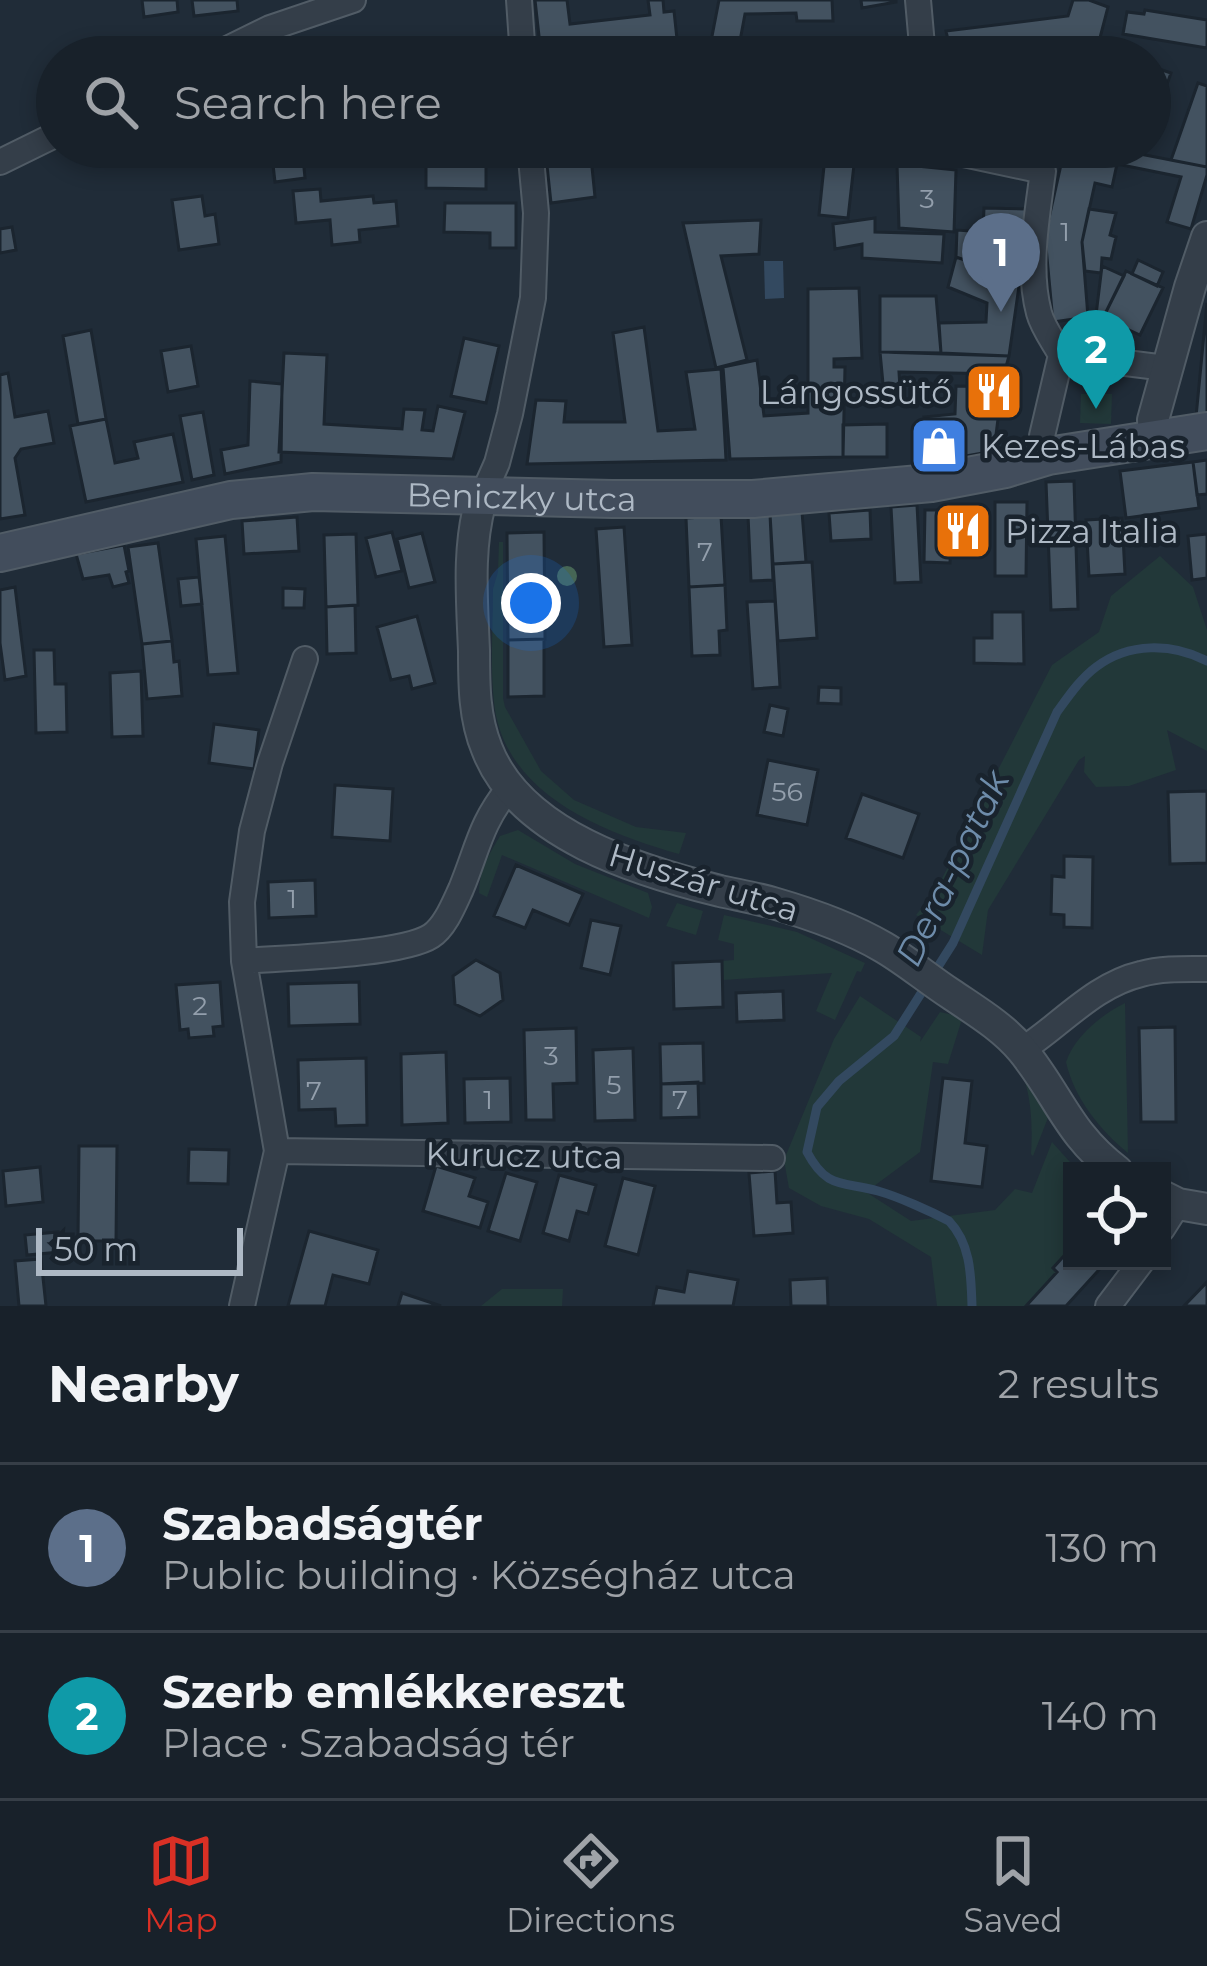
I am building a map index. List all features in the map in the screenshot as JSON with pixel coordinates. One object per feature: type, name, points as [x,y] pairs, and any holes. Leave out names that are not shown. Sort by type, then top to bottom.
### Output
[{"type":"main road","name":"Beniczky utca","points":[[0,554],[231,500],[313,492],[753,500],[931,483],[1048,457],[1207,431]]},
{"type":"street","points":[[254,36],[353,0]]},
{"type":"street","points":[[519,0],[522,36]]},
{"type":"street","points":[[918,0],[921,36]]},
{"type":"street","points":[[0,162],[36,144]]},
{"type":"street","points":[[482,497],[510,414],[533,298],[536,214],[532,168]]},
{"type":"street","points":[[1028,168],[1042,171],[1034,291],[1040,319],[1061,355],[1042,436],[1048,457]]},
{"type":"street","points":[[1154,439],[1153,420],[1166,368],[1207,236]]},
{"type":"street","points":[[1061,355],[1166,368]]},
{"type":"street","name":"Huszár utca","points":[[482,497],[474,534],[475,703],[487,752],[509,788],[543,820],[617,859],[841,926],[902,960],[1000,1029],[1022,1050],[1074,1131],[1105,1162]]},
{"type":"street","points":[[242,1306],[277,1151],[244,962],[242,902],[252,830],[269,763],[305,659]]},
{"type":"street","points":[[244,962],[399,947],[432,936],[462,887],[490,811],[509,788]]},
{"type":"street","points":[[1022,1050],[1110,986],[1140,974],[1207,969]]},
{"type":"street","name":"Kurucz utca","points":[[277,1151],[772,1158]]},
{"type":"street","points":[[1108,1306],[1135,1270]]},
{"type":"green space","points":[[1081,394],[1112,394],[1111,424],[1080,423]]},
{"type":"green space","points":[[499,542],[503,542],[503,698],[541,771],[574,800],[636,827],[686,833],[679,854],[590,821],[562,805],[516,762],[501,734],[494,702],[493,589]]},
{"type":"green space","points":[[1160,556],[1193,587],[1207,630],[1207,751],[1167,730],[1176,770],[1129,786],[1096,787],[1084,772],[1085,756],[1079,760],[988,910],[982,955],[916,915],[936,890],[1052,665],[1099,632],[1111,596]]},
{"type":"green space","points":[[518,830],[575,864],[648,893],[649,918],[502,855],[487,897],[479,893],[483,870],[500,836]]},
{"type":"green space","points":[[677,903],[703,911],[696,935],[666,926]]},
{"type":"green space","points":[[724,915],[797,932],[865,963],[835,1020],[816,1011],[832,973],[723,980],[722,961],[734,960],[734,944],[718,940]]},
{"type":"green space","points":[[860,996],[921,1037],[920,1042],[940,1012],[967,1018],[1012,1053],[1051,1110],[1033,1156],[1029,1101],[1017,1063],[962,1019],[948,1064],[933,1062],[920,1152],[866,1192],[911,1221],[995,1210],[1015,1189],[1032,1193],[1052,1142],[1070,1162],[1063,1162],[1063,1257],[1053,1268],[1057,1272],[1026,1306],[937,1306],[931,1257],[869,1219],[821,1206],[789,1188],[784,1160],[834,1039]]},
{"type":"green space","points":[[1125,1003],[1128,1153],[1090,1112],[1066,1062],[1090,1027]]},
{"type":"green space","points":[[502,1289],[563,1289],[562,1306],[481,1306]]},
{"type":"water","points":[[764,261],[783,261],[784,298],[765,299]]},
{"type":"building","points":[[142,0],[177,0],[178,12],[144,17]]},
{"type":"building","points":[[192,0],[237,0],[238,11],[194,16]]},
{"type":"building","points":[[535,0],[567,0],[570,24],[650,15],[648,0],[663,0],[664,12],[674,11],[677,36],[539,36]]},
{"type":"building","points":[[719,0],[832,0],[833,21],[797,21],[796,13],[745,14],[741,36],[712,36]]},
{"type":"building","points":[[861,0],[896,0],[896,2],[862,8]]},
{"type":"building","points":[[1073,0],[1108,7],[1100,36],[947,36],[946,31],[1068,16]]},
{"type":"building","points":[[1145,10],[1207,20],[1207,48],[1171,42],[1171,36],[1123,34],[1127,12],[1144,14]]},
{"type":"building","points":[[1198,83],[1207,86],[1207,167],[1171,160]]},
{"type":"building","points":[[1171,160],[1207,167],[1191,229],[1167,222],[1181,177],[1137,168],[1171,168]]},
{"type":"building","points":[[273,168],[304,168],[305,178],[275,182]]},
{"type":"building","points":[[426,168],[486,168],[486,189],[426,188]]},
{"type":"building","points":[[547,168],[592,168],[595,197],[551,203]]},
{"type":"building","points":[[824,168],[854,168],[848,218],[819,215]]},
{"type":"building","points":[[897,168],[956,170],[954,232],[899,228]]},
{"type":"building","points":[[1060,168],[1116,168],[1112,187],[1095,183],[1082,242],[1088,317],[1053,322],[1045,236]]},
{"type":"building","points":[[320,189],[321,201],[373,196],[374,203],[396,201],[398,226],[359,230],[360,242],[332,245],[330,220],[296,223],[293,191]]},
{"type":"building","points":[[202,196],[205,216],[215,214],[219,244],[179,250],[172,200]]},
{"type":"building","points":[[445,203],[516,203],[516,248],[490,248],[490,233],[444,232]]},
{"type":"building","points":[[984,208],[1026,209],[1020,279],[956,257],[957,230],[983,232]]},
{"type":"building","points":[[1089,209],[1116,213],[1111,259],[1102,258],[1101,273],[1085,271],[1082,242]]},
{"type":"building","points":[[875,218],[875,232],[944,234],[942,263],[862,258],[862,244],[835,249],[833,224]]},
{"type":"building","points":[[761,220],[759,254],[721,256],[747,360],[716,368],[683,223]]},
{"type":"building","points":[[12,227],[16,250],[0,253],[0,229]]},
{"type":"building","points":[[956,257],[1020,279],[1009,356],[941,353],[939,323],[986,322],[987,303],[948,287]]},
{"type":"building","points":[[1138,260],[1163,272],[1157,286],[1132,274]]},
{"type":"building","points":[[1102,266],[1124,276],[1103,318],[1096,315]]},
{"type":"building","points":[[1126,271],[1163,288],[1140,335],[1103,318]]},
{"type":"building","points":[[859,288],[862,358],[834,359],[834,367],[845,367],[843,457],[730,459],[723,367],[757,360],[764,416],[808,413],[808,289]]},
{"type":"building","points":[[880,296],[936,296],[941,353],[880,352]]},
{"type":"building","points":[[1207,303],[1207,417],[1196,417]]},
{"type":"building","points":[[644,327],[658,431],[695,429],[686,372],[721,369],[726,460],[527,464],[536,400],[566,401],[564,422],[625,422],[613,333]]},
{"type":"building","points":[[91,330],[106,419],[78,424],[63,336]]},
{"type":"building","points":[[464,338],[499,346],[486,403],[451,396]]},
{"type":"building","points":[[191,346],[198,386],[168,392],[161,351]]},
{"type":"building","points":[[880,352],[1009,356],[1004,374],[899,372],[901,404],[885,405]]},
{"type":"building","points":[[284,353],[327,355],[324,424],[402,429],[404,409],[425,410],[422,430],[433,431],[438,406],[465,412],[453,459],[279,452]]},
{"type":"building","points":[[8,373],[15,417],[48,411],[54,443],[21,449],[15,458],[25,515],[0,519],[0,375]]},
{"type":"building","points":[[250,381],[282,384],[281,462],[225,474],[221,450],[248,445]]},
{"type":"building","points":[[956,386],[1002,387],[994,451],[932,462],[924,417],[955,414]]},
{"type":"building","points":[[203,412],[214,475],[192,480],[180,416]]},
{"type":"building","points":[[106,419],[115,463],[138,458],[134,442],[173,434],[183,482],[86,502],[70,426]]},
{"type":"building","points":[[887,424],[887,457],[843,457],[843,425]]},
{"type":"building","points":[[1207,460],[1207,494],[1197,495],[1193,462]]},
{"type":"building","points":[[1193,462],[1199,508],[1126,518],[1120,471]]},
{"type":"building","points":[[1074,481],[1078,609],[1051,610],[1046,482]]},
{"type":"building","points":[[995,502],[1027,502],[1026,576],[995,576]]},
{"type":"building","points":[[917,505],[921,582],[895,583],[891,507]]},
{"type":"building","points":[[870,510],[871,539],[831,541],[829,513]]},
{"type":"building","points":[[925,510],[952,510],[950,563],[924,562]]},
{"type":"building","points":[[802,512],[806,562],[773,564],[770,514]]},
{"type":"building","points":[[770,514],[773,580],[751,581],[748,515]]},
{"type":"building","name":"Pizza Italia","points":[[952,515],[976,517],[975,547],[951,546]]},
{"type":"building","points":[[721,516],[725,585],[689,587],[686,518]]},
{"type":"building","points":[[297,517],[299,551],[244,554],[242,521]]},
{"type":"building","points":[[1122,518],[1125,574],[1089,576],[1086,520]]},
{"type":"building","points":[[624,527],[632,645],[604,647],[596,529]]},
{"type":"building","points":[[392,532],[402,571],[376,577],[366,538]]},
{"type":"building","points":[[544,532],[545,639],[508,640],[507,533]]},
{"type":"building","points":[[422,533],[435,582],[409,588],[397,539]]},
{"type":"building","points":[[356,534],[358,605],[326,607],[324,535]]},
{"type":"building","points":[[1207,534],[1207,578],[1192,580],[1188,536]]},
{"type":"building","points":[[225,536],[238,673],[208,675],[196,539]]},
{"type":"building","points":[[158,543],[172,641],[142,644],[128,547]]},
{"type":"building","points":[[124,545],[129,583],[113,587],[109,575],[83,579],[76,554]]},
{"type":"building","points":[[812,562],[817,638],[778,641],[773,564]]},
{"type":"building","points":[[199,577],[202,604],[181,606],[178,579]]},
{"type":"building","points":[[725,585],[727,630],[719,631],[720,655],[692,656],[689,587]]},
{"type":"building","points":[[15,587],[26,676],[5,680],[0,590]]},
{"type":"building","points":[[283,588],[305,589],[304,608],[283,608]]},
{"type":"building","points":[[775,601],[780,687],[753,689],[747,602]]},
{"type":"building","points":[[355,605],[356,653],[327,654],[326,607]]},
{"type":"building","points":[[992,612],[1023,612],[1024,664],[974,663],[974,638],[992,638]]},
{"type":"building","points":[[417,616],[435,683],[412,689],[409,676],[391,680],[377,627]]},
{"type":"building","points":[[544,639],[544,696],[508,697],[508,640]]},
{"type":"building","points":[[172,641],[182,696],[147,699],[142,644]]},
{"type":"building","points":[[34,650],[54,650],[55,684],[66,684],[67,732],[36,733]]},
{"type":"building","points":[[141,671],[143,736],[112,737],[110,673]]},
{"type":"building","points":[[819,687],[841,688],[841,704],[818,703]]},
{"type":"building","points":[[770,705],[788,709],[783,736],[764,732]]},
{"type":"building","points":[[214,724],[259,730],[254,769],[209,763]]},
{"type":"building","points":[[768,760],[818,770],[807,825],[757,815]]},
{"type":"building","points":[[335,785],[393,789],[390,841],[332,837]]},
{"type":"building","points":[[1207,791],[1207,863],[1170,864],[1168,792]]},
{"type":"building","points":[[862,794],[919,814],[903,858],[846,838]]},
{"type":"building","points":[[1064,856],[1093,857],[1092,928],[1064,927],[1064,915],[1051,914],[1052,876],[1064,877]]},
{"type":"building","points":[[516,865],[583,894],[569,925],[533,910],[525,928],[494,916]]},
{"type":"building","points":[[315,880],[316,916],[269,918],[268,882]]},
{"type":"building","points":[[591,920],[621,926],[610,975],[581,968]]},
{"type":"building","points":[[476,960],[500,973],[503,1000],[480,1016],[455,1004],[453,976]]},
{"type":"building","points":[[722,961],[723,1007],[674,1009],[673,963]]},
{"type":"building","points":[[220,982],[223,1026],[213,1027],[214,1036],[189,1038],[188,1029],[180,1030],[176,985]]},
{"type":"building","points":[[359,982],[360,1024],[289,1026],[288,984]]},
{"type":"building","points":[[783,991],[784,1020],[737,1022],[736,993]]},
{"type":"building","points":[[1175,1027],[1176,1122],[1141,1122],[1139,1028]]},
{"type":"building","points":[[576,1028],[577,1083],[553,1084],[554,1120],[526,1120],[524,1030]]},
{"type":"building","points":[[703,1043],[704,1083],[661,1084],[660,1044]]},
{"type":"building","points":[[633,1048],[635,1120],[595,1121],[593,1050]]},
{"type":"building","points":[[446,1052],[448,1123],[402,1125],[401,1054]]},
{"type":"building","points":[[366,1058],[367,1125],[336,1126],[335,1109],[299,1110],[298,1060]]},
{"type":"building","points":[[510,1078],[511,1122],[465,1123],[464,1079]]},
{"type":"building","points":[[943,1078],[972,1081],[965,1143],[987,1146],[982,1187],[931,1181]]},
{"type":"building","points":[[698,1082],[699,1117],[661,1118],[661,1084]]},
{"type":"building","points":[[79,1146],[117,1146],[116,1241],[78,1241]]},
{"type":"building","points":[[189,1149],[229,1150],[228,1184],[188,1183]]},
{"type":"building","points":[[436,1166],[475,1178],[469,1196],[488,1202],[480,1228],[423,1211]]},
{"type":"building","points":[[40,1167],[43,1202],[6,1206],[3,1171]]},
{"type":"building","points":[[775,1171],[777,1203],[791,1202],[793,1233],[754,1236],[749,1173]]},
{"type":"building","points":[[506,1173],[537,1182],[520,1241],[488,1231]]},
{"type":"building","points":[[559,1175],[596,1185],[588,1214],[577,1211],[569,1241],[543,1233]]},
{"type":"building","points":[[623,1178],[655,1186],[638,1255],[605,1246]]},
{"type":"building","points":[[309,1231],[378,1250],[369,1284],[333,1275],[325,1306],[288,1306]]},
{"type":"building","points":[[58,1232],[60,1252],[27,1255],[25,1235]]},
{"type":"building","points":[[1063,1257],[1063,1270],[1099,1270],[1066,1306],[1026,1306],[1057,1272],[1053,1268]]},
{"type":"building","points":[[41,1259],[46,1306],[19,1306],[15,1261]]},
{"type":"building","points":[[688,1271],[738,1280],[733,1306],[653,1306],[657,1287],[684,1292]]},
{"type":"building","points":[[827,1278],[828,1306],[791,1306],[790,1280]]},
{"type":"building","points":[[1207,1282],[1207,1306],[1184,1306]]},
{"type":"building","points":[[402,1293],[441,1306],[398,1306]]},
{"type":"waterway","name":"Dera-patak","points":[[972,1306],[966,1250],[949,1221],[886,1194],[837,1182],[814,1164],[807,1152],[817,1107],[839,1081],[894,1036],[953,943],[1057,712],[1080,683],[1109,659],[1136,649],[1165,648],[1207,661]]},
{"type":"place","name":"Szabadságtér","points":[[1001,312]]},
{"type":"place","name":"Lángossütő","points":[[994,392]]},
{"type":"place","name":"Szerb emlékkereszt","points":[[1096,409]]},
{"type":"place","name":"Kezes-Lábas","points":[[939,446]]},
{"type":"place","name":"Pizza Italia","points":[[963,531]]}]
